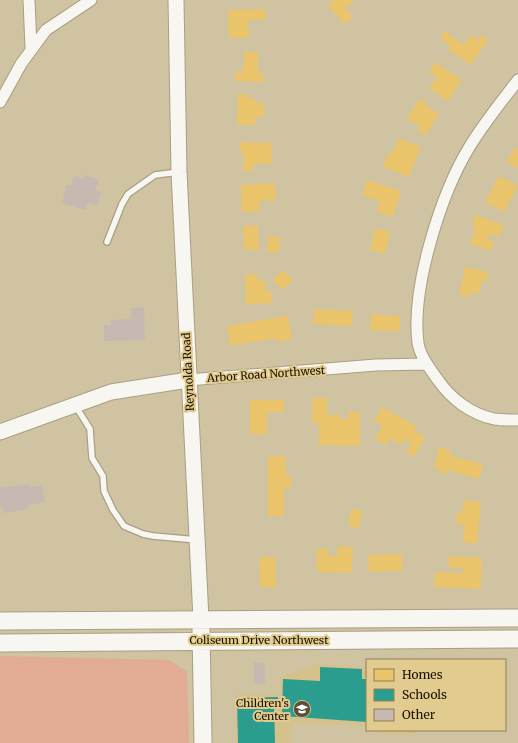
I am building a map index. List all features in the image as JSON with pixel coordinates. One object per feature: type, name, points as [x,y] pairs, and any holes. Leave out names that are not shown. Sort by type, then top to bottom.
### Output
[{"type":"main road","name":"Reynolda Road","points":[[176,0],[179,172],[188,380],[201,619],[204,743]]},
{"type":"main road","name":"Arbor Road Northwest","points":[[0,432],[111,392],[188,380]]},
{"type":"main road","name":"Coliseum Drive Northwest","points":[[0,621],[518,618]]},
{"type":"main road","name":"Coliseum Drive Northwest","points":[[0,643],[518,639]]},
{"type":"street","points":[[29,0],[31,48]]},
{"type":"street","points":[[0,102],[31,48],[46,30],[91,0]]},
{"type":"street","points":[[518,80],[470,146],[458,167],[433,230],[420,296],[418,320],[418,344],[427,364],[448,394],[468,409],[494,419],[518,420]]},
{"type":"street","name":"Arbor Road Northwest","points":[[188,380],[376,365],[427,364]]},
{"type":"lane","points":[[107,242],[122,204],[128,194],[155,175],[179,172]]},
{"type":"lane","points":[[75,405],[90,429],[92,458],[103,476],[104,491],[113,510],[124,526],[143,534],[197,540]]},
{"type":"shaded area","points":[[0,656],[169,660],[187,672],[189,743],[0,743]]},
{"type":"shaded area","name":"Children's Center","points":[[318,664],[366,667],[366,728],[357,725],[292,724],[291,743],[236,743],[236,694],[281,694],[279,677]]},
{"type":"shaded area","points":[[375,731],[418,731],[417,733],[403,735],[383,734]]},
{"type":"building: Homes","points":[[334,0],[355,0],[345,8],[353,17],[344,24],[328,5]]},
{"type":"building: Homes","points":[[265,9],[266,20],[248,20],[249,38],[229,38],[228,10]]},
{"type":"building: Homes","points":[[445,31],[464,45],[471,35],[478,40],[482,35],[488,40],[470,65],[448,49],[450,46],[440,38]]},
{"type":"building: Homes","points":[[244,52],[258,52],[258,73],[263,73],[263,82],[235,81],[235,72],[243,72]]},
{"type":"building: Homes","points":[[435,62],[462,80],[448,101],[429,88],[437,77],[429,71]]},
{"type":"building: Homes","points":[[238,94],[246,94],[246,98],[255,98],[255,103],[264,103],[264,117],[255,117],[255,125],[237,125]]},
{"type":"building: Homes","points":[[419,99],[427,103],[425,106],[439,114],[426,135],[417,130],[420,126],[407,119]]},
{"type":"building: Homes","points":[[399,138],[421,147],[409,177],[383,167],[388,153],[392,154]]},
{"type":"building: Homes","points":[[240,142],[272,143],[271,164],[253,164],[253,171],[243,171],[244,153],[240,153]]},
{"type":"building: Homes","points":[[516,147],[518,148],[518,169],[507,161]]},
{"type":"building: Homes","points":[[499,176],[518,186],[504,212],[485,202]]},
{"type":"building: Homes","points":[[367,180],[401,191],[393,217],[377,212],[380,201],[362,195]]},
{"type":"building: Homes","points":[[275,183],[276,200],[259,201],[260,211],[242,212],[241,185]]},
{"type":"building: Homes","points":[[475,215],[503,225],[499,237],[490,234],[488,239],[494,241],[491,251],[470,244],[476,227],[472,226]]},
{"type":"building: Homes","points":[[258,225],[259,250],[244,250],[243,226]]},
{"type":"building: Homes","points":[[375,228],[390,232],[385,254],[370,250]]},
{"type":"building: Homes","points":[[268,236],[280,237],[279,253],[267,252]]},
{"type":"building: Homes","points":[[465,267],[488,272],[486,282],[482,281],[479,294],[470,292],[469,297],[459,295]]},
{"type":"building: Homes","points":[[283,270],[293,279],[283,290],[273,280]]},
{"type":"building: Homes","points":[[257,274],[258,280],[265,280],[265,291],[271,291],[272,303],[246,304],[245,275]]},
{"type":"building: Homes","points":[[314,309],[353,311],[352,326],[313,324]]},
{"type":"building: Homes","points":[[371,314],[400,316],[400,331],[370,330]]},
{"type":"building: Homes","points":[[288,316],[292,339],[276,342],[276,338],[230,346],[227,326]]},
{"type":"building: Homes","points":[[312,398],[327,398],[327,415],[340,415],[340,419],[348,419],[348,412],[360,412],[360,446],[319,445],[319,423],[312,423]]},
{"type":"building: Homes","points":[[250,400],[284,400],[284,412],[267,413],[267,434],[250,434]]},
{"type":"building: Homes","points":[[382,407],[416,426],[414,431],[425,437],[414,457],[406,452],[411,443],[404,439],[401,445],[389,438],[386,445],[375,439],[383,425],[374,421]]},
{"type":"building: Homes","points":[[439,447],[452,451],[450,456],[483,464],[479,479],[447,470],[446,475],[439,473],[440,469],[434,467]]},
{"type":"building: Homes","points":[[268,456],[285,456],[286,476],[291,476],[291,488],[284,488],[284,516],[268,516]]},
{"type":"building: Homes","points":[[464,500],[481,502],[477,544],[463,542],[464,525],[456,524],[457,513],[462,513]]},
{"type":"building: Homes","points":[[351,509],[362,511],[359,528],[348,526]]},
{"type":"building: Homes","points":[[338,546],[353,547],[352,573],[317,572],[317,549],[328,549],[328,556],[337,556]]},
{"type":"building: Homes","points":[[402,554],[402,571],[369,572],[368,555]]},
{"type":"building: Homes","points":[[449,556],[482,558],[481,589],[434,587],[435,572],[463,573],[463,568],[449,568]]},
{"type":"building: Homes","points":[[259,557],[275,557],[276,587],[260,587]]},
{"type":"building: Schools","points":[[320,667],[362,669],[362,679],[366,679],[366,722],[282,716],[283,679],[320,681]]},
{"type":"building: Schools","points":[[278,697],[278,701],[274,701],[275,743],[238,743],[237,698]]},
{"type":"building: Other","points":[[85,175],[99,180],[95,190],[101,192],[97,206],[88,203],[85,210],[62,203],[67,185],[71,186],[74,176],[84,179]]},
{"type":"building: Other","points":[[144,307],[145,340],[104,341],[104,325],[111,325],[111,320],[131,319],[131,308]]},
{"type":"building: Other","points":[[29,484],[30,487],[42,485],[45,502],[27,505],[28,509],[3,513],[2,506],[0,506],[0,488]]},
{"type":"building: Other","points":[[254,662],[265,663],[265,684],[254,683]]},
{"type":"place","name":"Children's Center","points":[[302,709]]}]
